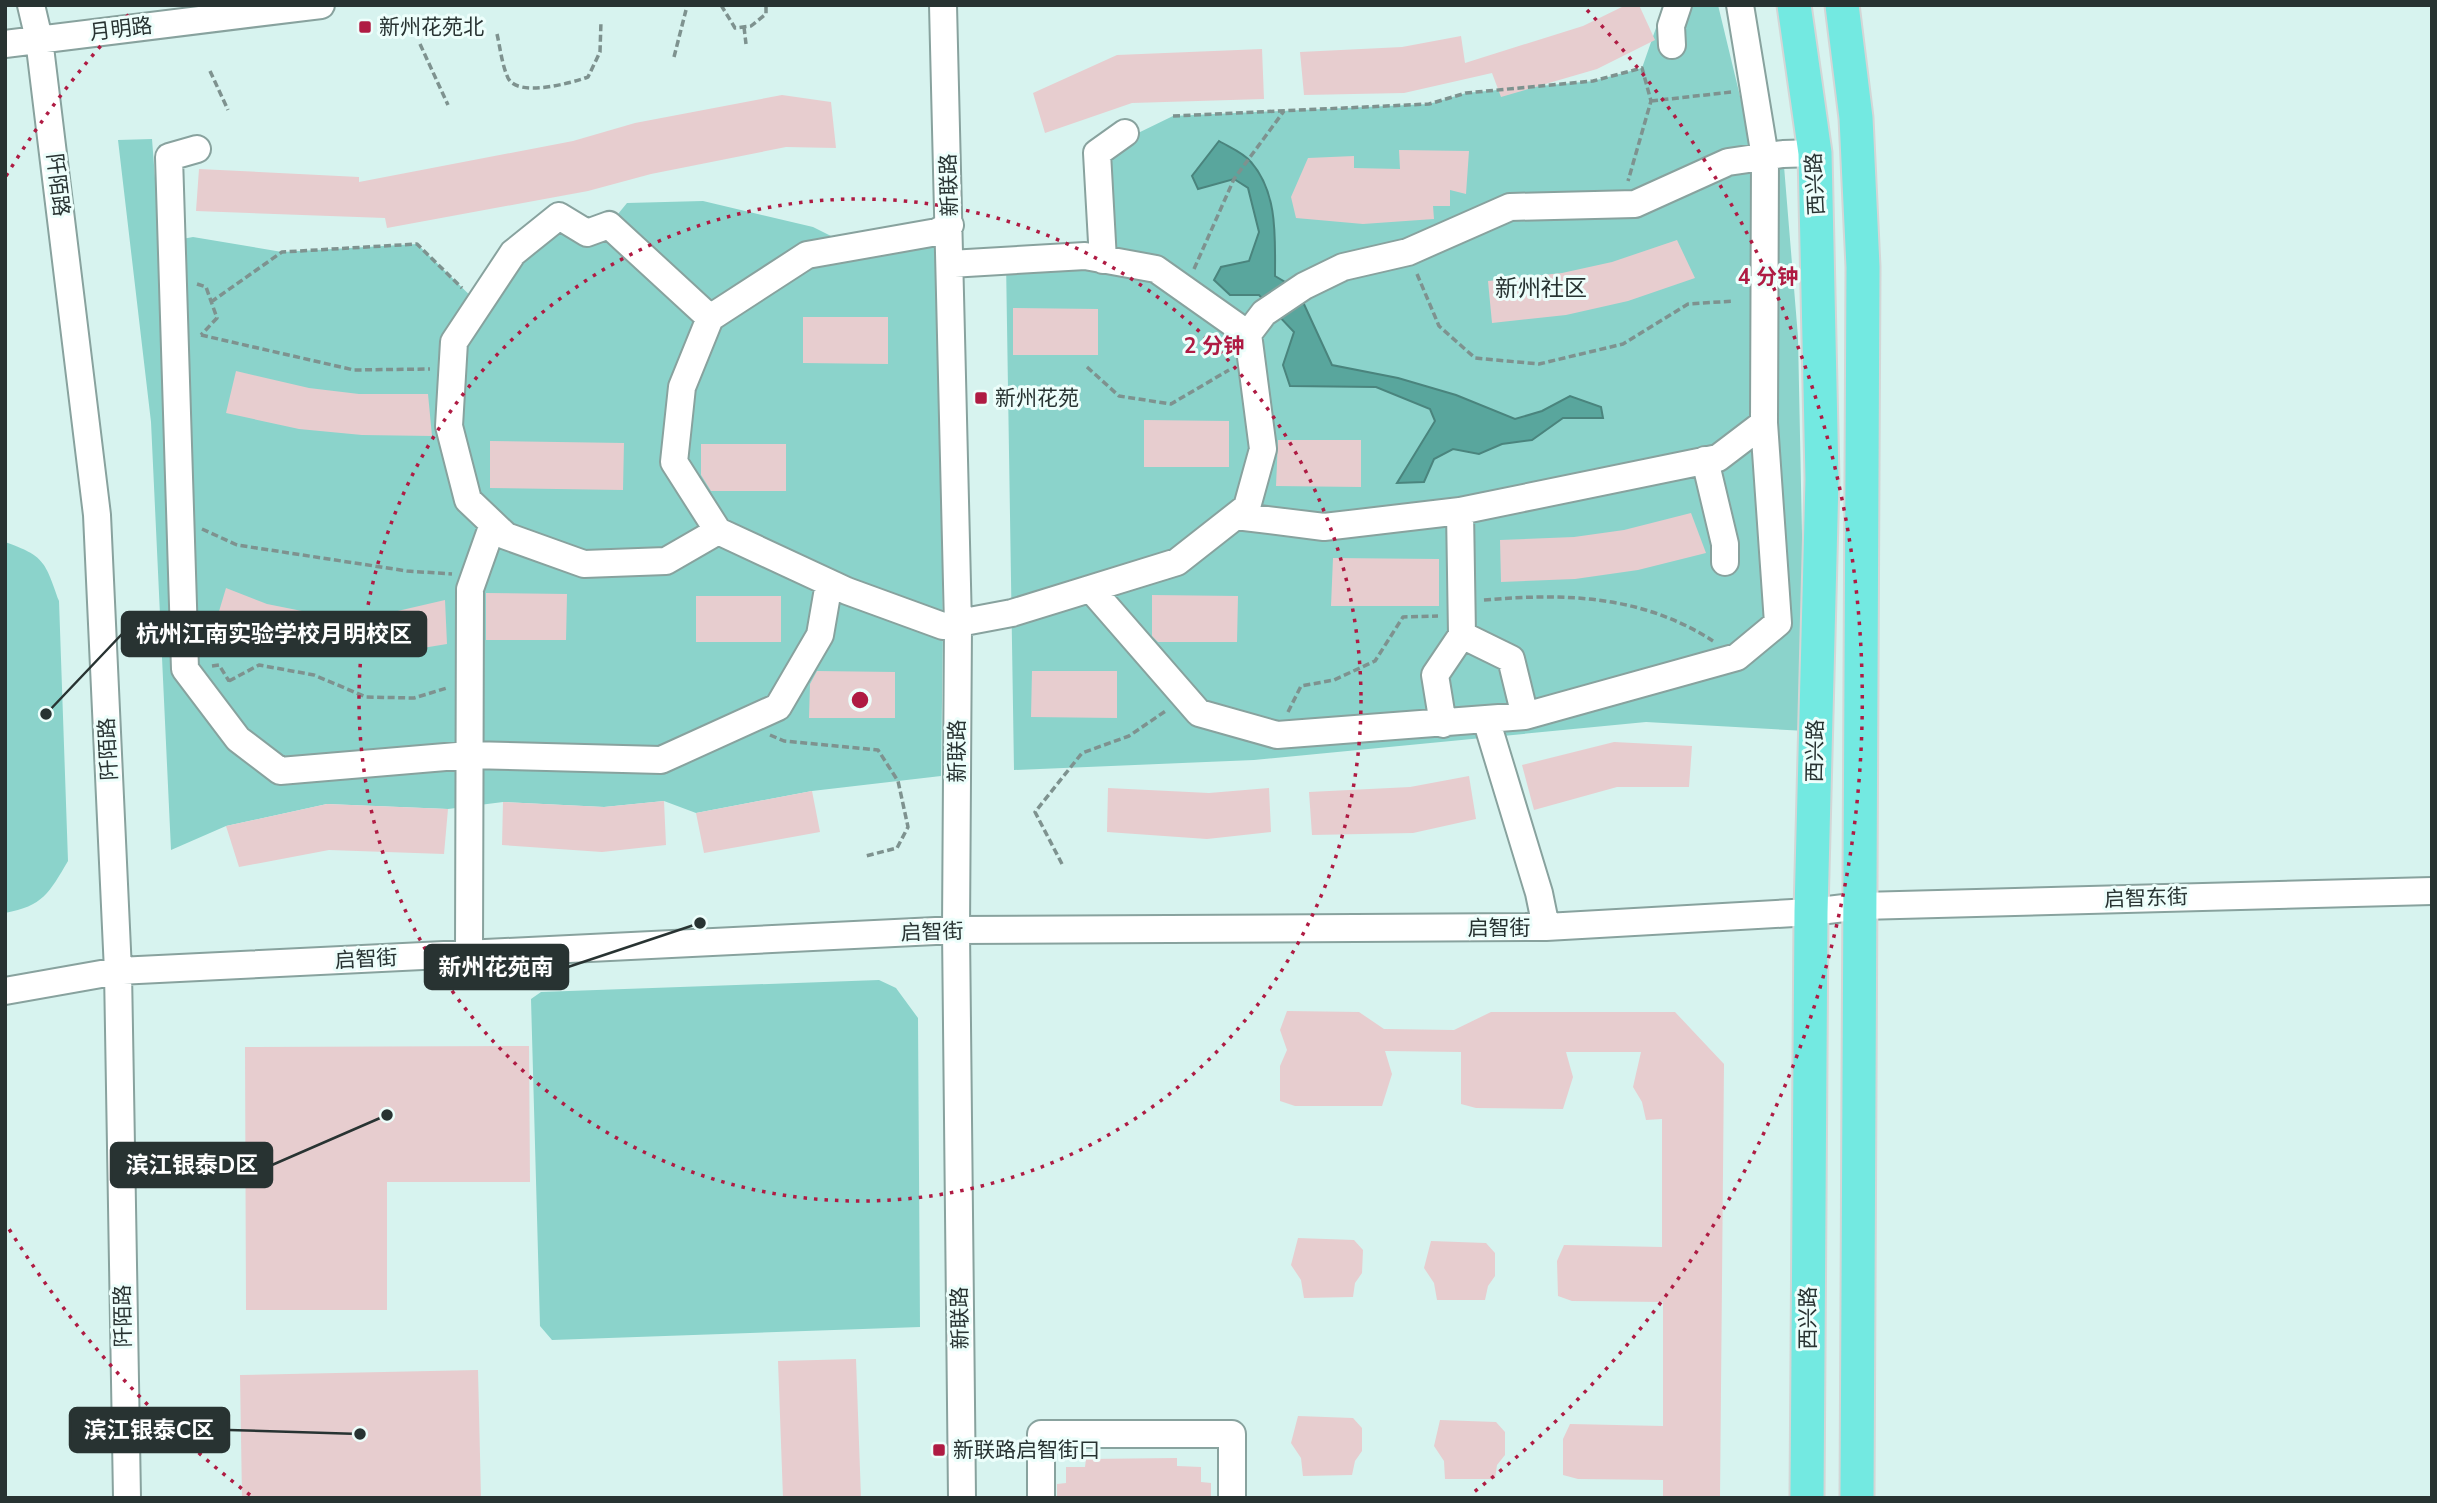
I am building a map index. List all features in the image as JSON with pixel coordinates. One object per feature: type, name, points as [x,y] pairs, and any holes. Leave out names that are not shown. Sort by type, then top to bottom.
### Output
[{"type":"main road","name":"西兴路","points":[[1794,5],[1815,153],[1822,479],[1811,912],[1807,1498]]},
{"type":"main road","name":"西兴路","points":[[1842,5],[1856,118],[1863,267],[1857,1498]]},
{"type":"street","name":"阡陌路","points":[[31,5],[39,39],[97,515],[118,971],[127,1498]]},
{"type":"street","name":"月明路","points":[[5,44],[321,5]]},
{"type":"street","name":"新联路","points":[[943,5],[958,625],[956,930],[962,1498]]},
{"type":"street","points":[[1672,45],[1671,26],[1678,5]]},
{"type":"street","points":[[1091,589],[1199,712],[1277,735],[1525,716],[1737,657],[1778,623],[1764,423],[1765,157],[1740,5]]},
{"type":"street","points":[[1103,260],[1097,153],[1125,133]]},
{"type":"street","points":[[197,149],[169,157],[175,276],[185,669],[239,739],[280,771],[469,755],[661,760],[778,707],[820,635],[829,583]]},
{"type":"street","points":[[1254,335],[1304,286],[1343,267],[1408,252],[1510,207],[1635,204],[1728,162],[1815,153]]},
{"type":"street","points":[[710,318],[609,225],[587,233],[559,216],[513,253],[454,342],[449,426],[468,500],[506,536],[584,564],[666,561],[718,531]]},
{"type":"street","points":[[950,225],[937,232],[807,255],[710,318],[682,387],[674,462],[718,531],[829,583],[943,626],[1012,613],[1177,562],[1247,508],[1263,449],[1254,335]]},
{"type":"street","points":[[950,264],[1085,256],[1156,269],[1254,335]]},
{"type":"street","points":[[1236,516],[1324,527],[1460,511],[1718,458],[1764,423]]},
{"type":"street","points":[[1706,460],[1725,544],[1725,562]]},
{"type":"street","points":[[1443,724],[1435,675],[1461,618],[1460,511]]},
{"type":"street","points":[[469,954],[470,589],[494,524]]},
{"type":"street","points":[[1461,618],[1511,659],[1525,716]]},
{"type":"street","points":[[1486,719],[1539,893],[1546,927]]},
{"type":"street","name":"启智东街","points":[[1861,906],[2432,891]]},
{"type":"street","name":"启智街","points":[[5,991],[118,971],[956,930],[1546,927],[1811,912],[1861,906]]},
{"type":"street","points":[[1041,1498],[1041,1434],[1232,1434],[1232,1498]]},
{"type":"path","points":[[721,5],[735,28],[751,26],[766,14],[766,5]]},
{"type":"path","points":[[674,57],[686,10]]},
{"type":"path","points":[[497,34],[508,79],[517,87],[562,87],[587,77],[600,52],[601,20]]},
{"type":"path","points":[[744,27],[746,44]]},
{"type":"path","points":[[420,44],[448,105]]},
{"type":"path","points":[[1173,116],[1429,104],[1466,93],[1593,80],[1642,68],[1651,101],[1622,204]]},
{"type":"path","points":[[210,71],[228,110]]},
{"type":"path","points":[[1651,101],[1754,90]]},
{"type":"path","points":[[1184,288],[1234,179],[1284,111]]},
{"type":"path","points":[[211,302],[282,252],[417,244],[479,304]]},
{"type":"path","points":[[1408,252],[1439,326],[1475,358],[1539,364],[1623,344],[1688,304],[1734,301]]},
{"type":"path","points":[[175,276],[206,287],[217,318],[201,335],[177,346]]},
{"type":"path","points":[[201,335],[354,370],[452,369]]},
{"type":"path","points":[[1087,367],[1119,396],[1171,404],[1254,335]]},
{"type":"path","points":[[181,520],[237,545],[407,571],[475,575]]},
{"type":"path","points":[[1277,735],[1301,686],[1334,680],[1375,661],[1403,617],[1461,618],[1552,594],[1645,607],[1698,631],[1737,657]]},
{"type":"path","points":[[229,681],[259,665],[314,675],[366,697],[414,698],[469,681]]},
{"type":"path","points":[[1062,864],[1035,812],[1082,753],[1129,736],[1186,697]]},
{"type":"path","points":[[743,724],[784,741],[878,750],[898,780],[908,827],[897,848],[866,856]]},
{"type":"shaded area","points":[[1664,5],[1718,5],[1745,117],[1783,154],[1798,337],[1806,731],[1646,722],[1254,760],[1014,770],[1006,261],[1103,259],[1097,153],[1173,116],[1429,104],[1466,93],[1593,81],[1642,68]]},
{"type":"shaded area","points":[[152,139],[160,243],[193,237],[282,252],[417,244],[479,304],[559,216],[609,225],[627,203],[703,201],[813,227],[853,247],[937,232],[943,626],[941,776],[812,791],[696,813],[664,801],[604,807],[503,802],[448,809],[327,804],[226,826],[171,850],[151,422],[118,140]]},
{"type":"shaded area","points":[[1219,141],[1244,156],[1260,174],[1273,216],[1275,276],[1297,289],[1332,365],[1398,378],[1456,395],[1515,419],[1542,411],[1570,396],[1601,407],[1603,418],[1563,418],[1532,440],[1502,444],[1479,454],[1453,449],[1434,459],[1424,482],[1397,483],[1435,421],[1430,409],[1376,387],[1290,386],[1283,365],[1294,332],[1259,295],[1230,295],[1214,280],[1221,267],[1249,261],[1259,232],[1248,188],[1234,179],[1198,189],[1192,176]]},
{"type":"shaded area","points":[[5,542],[28,552],[42,562],[59,601],[68,861],[50,890],[37,902],[5,913]]},
{"type":"shaded area","points":[[879,980],[896,988],[918,1018],[920,1327],[552,1340],[540,1326],[531,999],[541,992]]},
{"type":"building","points":[[1626,5],[1639,5],[1655,40],[1597,69],[1501,97],[1492,73],[1404,93],[1304,95],[1300,52],[1402,47],[1461,36],[1465,63],[1583,26]]},
{"type":"building","points":[[1262,49],[1264,99],[1132,103],[1045,133],[1033,93],[1117,55]]},
{"type":"building","points":[[782,95],[831,102],[836,148],[786,147],[651,174],[588,191],[387,228],[385,218],[196,211],[199,169],[359,177],[359,182],[573,141],[635,123]]},
{"type":"building","points":[[1399,150],[1469,151],[1466,194],[1450,190],[1450,206],[1433,206],[1434,219],[1363,224],[1296,218],[1291,197],[1308,158],[1354,156],[1354,168],[1400,169]]},
{"type":"building","points":[[1677,240],[1695,278],[1628,301],[1566,315],[1492,323],[1488,281],[1562,273],[1612,262]]},
{"type":"building","points":[[1013,308],[1098,309],[1098,355],[1013,355]]},
{"type":"building","points":[[803,317],[888,317],[888,364],[803,363]]},
{"type":"building","points":[[236,371],[309,388],[359,394],[428,394],[432,436],[362,435],[299,429],[226,413]]},
{"type":"building","points":[[1144,420],[1229,421],[1229,467],[1144,467]]},
{"type":"building","points":[[1278,440],[1361,440],[1361,487],[1276,486]]},
{"type":"building","points":[[490,441],[624,443],[623,490],[490,488]]},
{"type":"building","points":[[701,444],[786,444],[786,491],[711,491],[701,475]]},
{"type":"building","points":[[1691,513],[1706,553],[1638,570],[1575,579],[1501,582],[1500,540],[1574,537],[1624,530]]},
{"type":"building","points":[[1333,558],[1439,559],[1439,606],[1331,606]]},
{"type":"building","points":[[226,588],[267,604],[312,613],[376,616],[445,600],[447,644],[380,655],[303,650],[257,642],[214,628]]},
{"type":"building","points":[[486,593],[567,594],[566,640],[486,640]]},
{"type":"building","points":[[1152,595],[1238,596],[1237,642],[1158,642],[1152,636]]},
{"type":"building","points":[[696,596],[781,596],[781,642],[696,642]]},
{"type":"building","points":[[817,671],[895,672],[895,718],[809,718],[810,684]]},
{"type":"building","points":[[1032,671],[1117,671],[1117,718],[1031,717]]},
{"type":"building","points":[[1614,742],[1692,746],[1689,787],[1617,787],[1534,810],[1522,765]]},
{"type":"building","points":[[1469,776],[1476,819],[1413,833],[1312,835],[1309,792],[1410,787]]},
{"type":"building","points":[[1108,788],[1209,793],[1269,788],[1271,832],[1207,839],[1107,832]]},
{"type":"building","points":[[812,791],[820,832],[704,853],[696,813]]},
{"type":"building","points":[[664,801],[666,845],[602,852],[502,845],[503,802],[604,807]]},
{"type":"building","points":[[327,804],[448,809],[444,854],[329,850],[239,867],[226,826]]},
{"type":"building","points":[[1287,1011],[1359,1012],[1384,1029],[1454,1030],[1491,1012],[1675,1012],[1724,1064],[1720,1498],[1663,1498],[1663,1480],[1578,1479],[1563,1475],[1563,1439],[1570,1424],[1663,1426],[1663,1302],[1572,1301],[1558,1296],[1557,1261],[1564,1245],[1662,1247],[1662,1119],[1646,1120],[1642,1102],[1633,1087],[1641,1052],[1566,1052],[1573,1077],[1563,1109],[1476,1108],[1461,1104],[1461,1052],[1385,1051],[1392,1074],[1382,1106],[1295,1106],[1280,1101],[1280,1066],[1287,1050],[1280,1030]]},
{"type":"building","points":[[529,1046],[530,1182],[387,1182],[387,1310],[246,1310],[245,1047]]},
{"type":"building","points":[[1298,1238],[1354,1240],[1363,1250],[1362,1273],[1355,1283],[1353,1297],[1304,1298],[1301,1280],[1291,1265]]},
{"type":"building","points":[[1431,1241],[1486,1243],[1495,1253],[1495,1276],[1488,1286],[1485,1300],[1437,1300],[1434,1283],[1424,1268]]},
{"type":"building","points":[[856,1359],[861,1498],[783,1498],[778,1361]]},
{"type":"building","points":[[478,1370],[481,1498],[242,1498],[240,1375]]},
{"type":"building","points":[[1298,1416],[1353,1418],[1362,1428],[1362,1451],[1355,1461],[1352,1475],[1303,1476],[1301,1458],[1291,1443]]},
{"type":"building","points":[[1440,1420],[1496,1422],[1505,1432],[1505,1455],[1497,1465],[1495,1479],[1445,1479],[1444,1461],[1434,1446]]},
{"type":"building","points":[[1177,1458],[1177,1466],[1201,1467],[1201,1482],[1211,1483],[1211,1498],[1057,1498],[1057,1484],[1066,1483],[1066,1467],[1085,1467],[1086,1459]]},
{"type":"place","name":"新州花苑北","points":[[365,27]]},
{"type":"place","name":"新州花苑","points":[[981,398]]},
{"type":"place","name":"杭州江南实验学校月明校区","points":[[46,714]]},
{"type":"place","name":"新州花苑南","points":[[700,923]]},
{"type":"place","name":"滨江银泰D区","points":[[387,1115]]},
{"type":"place","name":"滨江银泰C区","points":[[360,1434]]},
{"type":"place","name":"新联路启智街口","points":[[939,1450]]},
{"type":"district","name":"新州社区","points":[[1541,288]]}]
